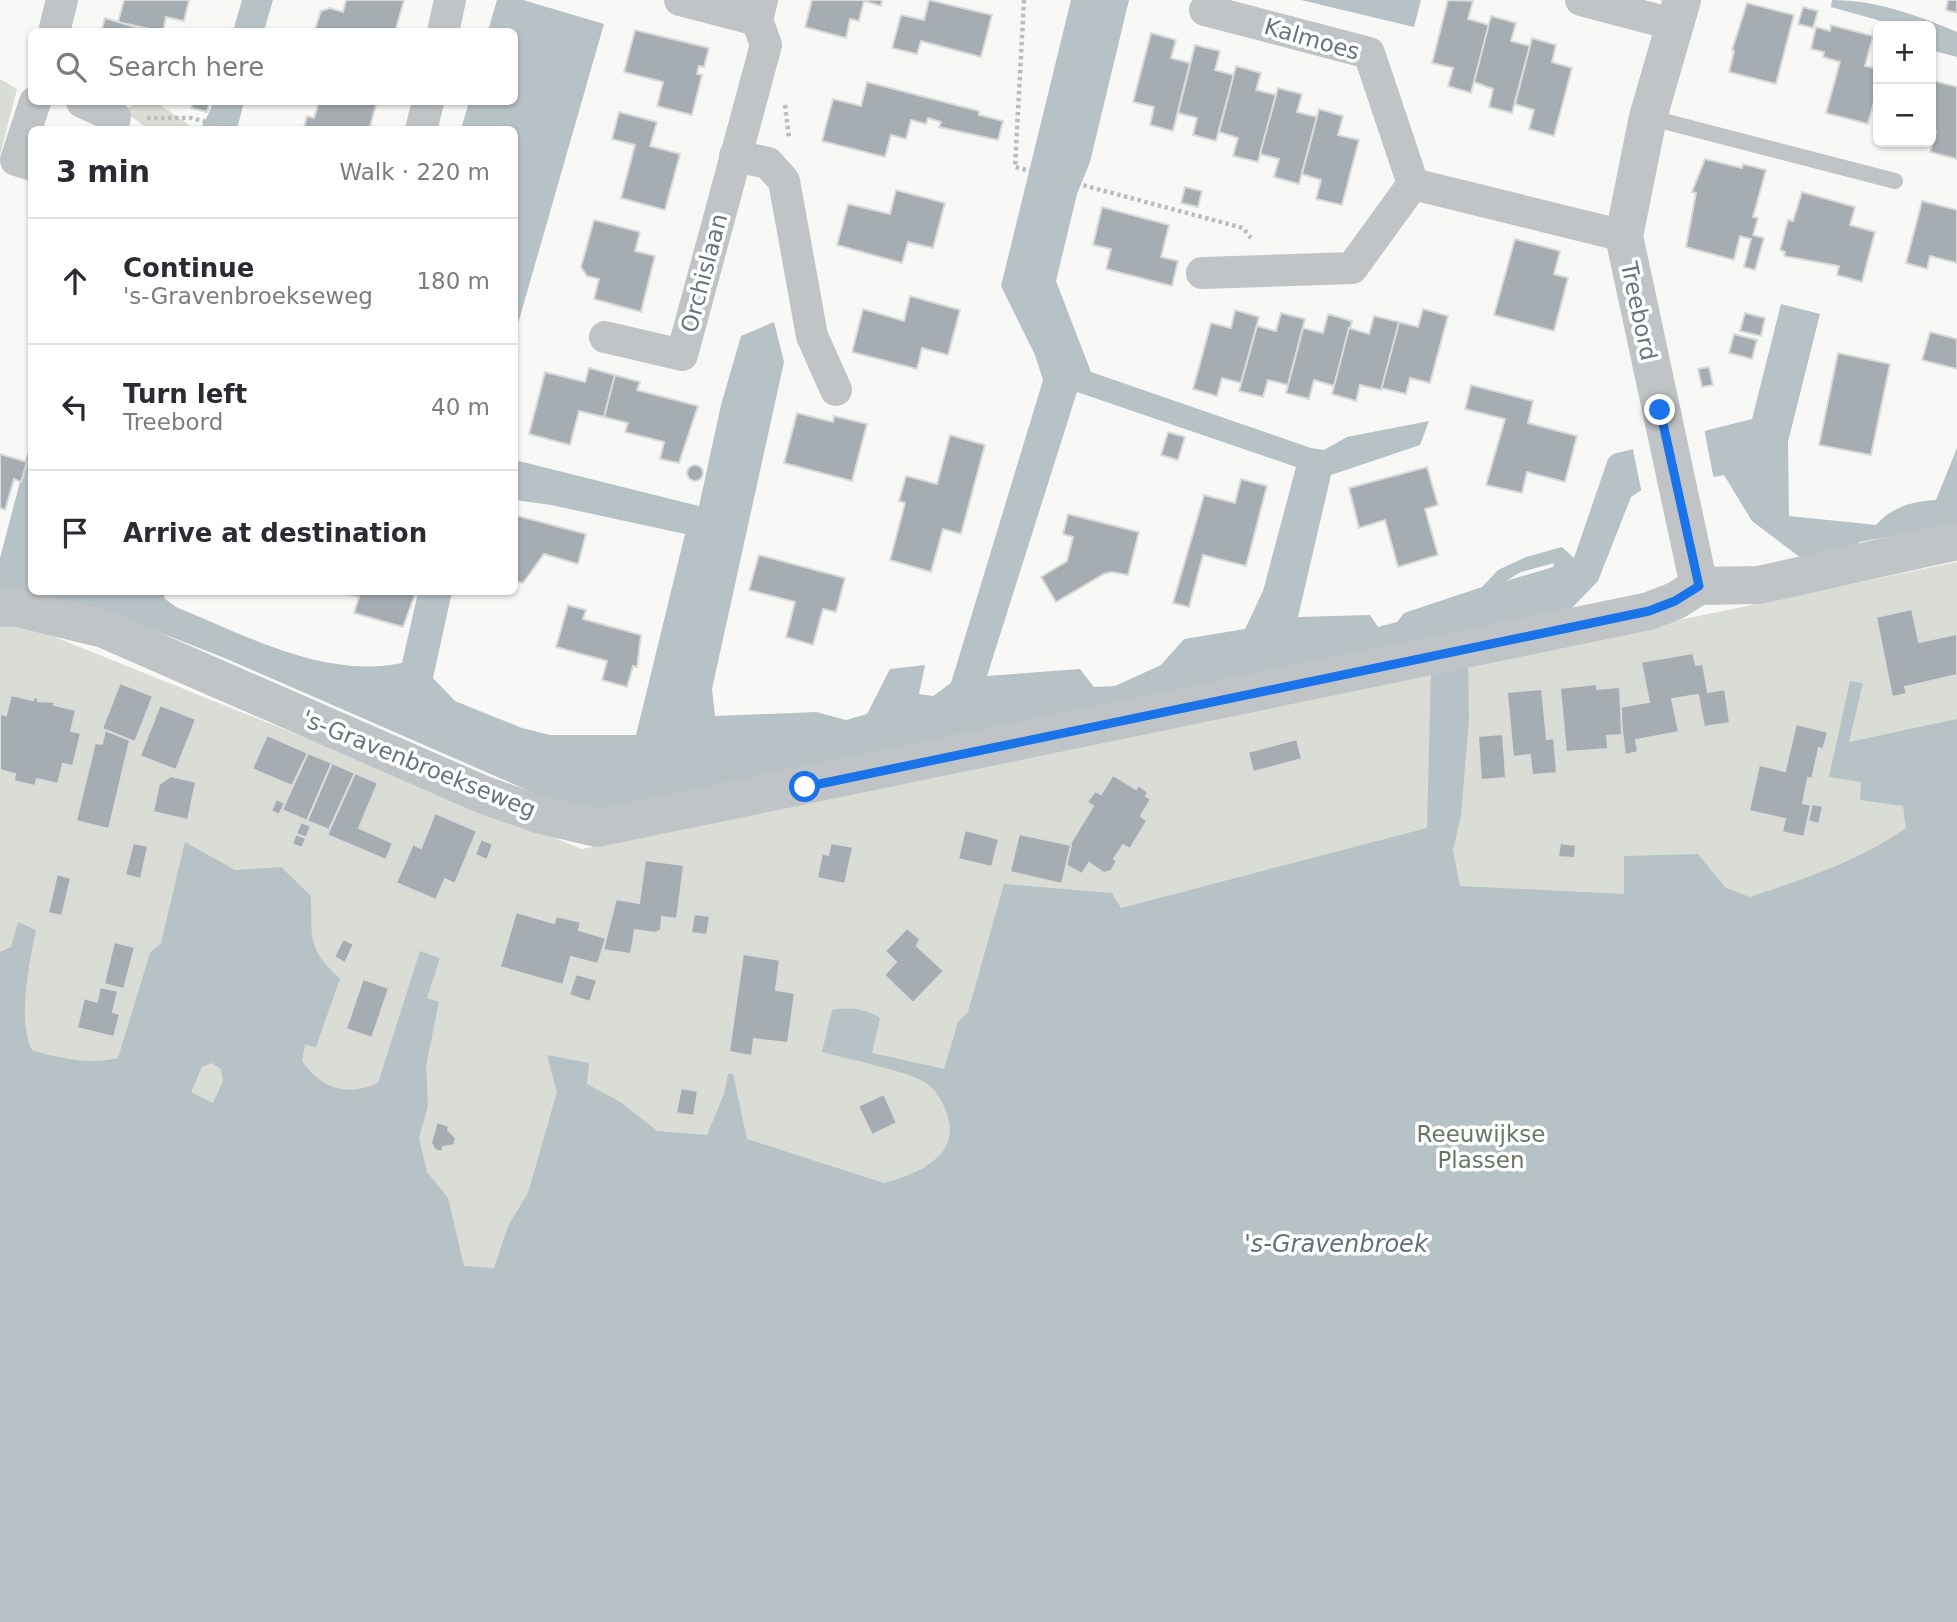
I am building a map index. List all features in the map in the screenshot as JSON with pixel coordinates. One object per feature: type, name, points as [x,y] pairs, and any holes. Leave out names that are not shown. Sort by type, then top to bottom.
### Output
[{"type":"street","points":[[55,28],[62,0]]},
{"type":"street","points":[[444,28],[450,0]]},
{"type":"street","points":[[680,0],[759,10]]},
{"type":"street","points":[[1595,2],[1679,13]]},
{"type":"street","name":"Orchislaan","points":[[605,337],[682,355],[766,46],[759,10]]},
{"type":"street","name":"Kalmoes","points":[[1205,10],[1369,53],[1413,184]]},
{"type":"street","name":"Treebord","points":[[1679,13],[1648,117],[1624,236],[1699,586]]},
{"type":"street","points":[[28,164],[16,160],[34,105]]},
{"type":"street","points":[[87,105],[114,123]]},
{"type":"street","points":[[422,126],[427,105]]},
{"type":"street","points":[[735,156],[768,163],[784,181],[812,336],[836,390]]},
{"type":"street","points":[[1202,273],[1352,268],[1413,184],[1624,236]]},
{"type":"street","name":"'s-Gravenbroekseweg","points":[[0,608],[14,607],[104,629],[484,795],[541,815],[597,828],[1422,660],[1649,611],[1675,601],[1699,586],[1759,585],[1957,541]]},
{"type":"lane","points":[[1648,117],[1895,181]]},
{"type":"path","points":[[1024,0],[1015,167],[1243,229],[1277,271]]},
{"type":"path","points":[[114,123],[192,118],[220,126]]},
{"type":"path","points":[[551,1113],[563,1117]]},
{"type":"path","points":[[528,1193],[545,1198]]},
{"type":"path","points":[[495,1266],[524,1268]]},
{"type":"green space","points":[[0,79],[17,89],[0,155]]},
{"type":"green space","points":[[133,105],[160,105],[191,126],[144,126],[124,111]]},
{"type":"green space","name":"'s-Gravenbroek","points":[[1957,562],[1957,1622],[0,1622],[0,615],[582,849]]},
{"type":"water","points":[[242,0],[273,0],[265,28],[234,28]]},
{"type":"water","points":[[497,0],[523,0],[604,24],[518,324],[518,126],[462,126],[468,105],[518,105],[518,28],[489,28]]},
{"type":"water","name":"'s-Gravenbroek","points":[[1071,0],[1129,0],[1090,162],[1077,194],[1056,281],[1091,372],[1311,448],[1324,450],[1347,437],[1429,421],[1420,445],[1331,475],[1298,617],[1370,615],[1378,627],[1397,622],[1404,613],[1482,587],[1498,570],[1526,557],[1562,547],[1574,558],[1608,459],[1613,454],[1752,419],[1781,304],[1820,314],[1788,442],[1789,516],[1876,525],[1903,506],[1936,500],[1957,448],[1957,525],[1860,542],[1853,547],[1801,558],[1752,521],[1724,475],[1640,491],[1631,497],[1598,581],[1570,610],[1468,659],[1469,720],[1461,815],[1453,850],[1460,886],[1624,894],[1624,856],[1698,854],[1726,888],[1750,897],[1850,860],[1906,828],[1903,806],[1860,800],[1861,782],[1829,777],[1850,681],[1863,683],[1849,742],[1957,719],[1957,1622],[0,1622],[0,952],[11,947],[18,922],[36,930],[25,1009],[25,1025],[33,1051],[85,1061],[118,1058],[150,953],[161,943],[185,842],[235,870],[281,867],[311,896],[314,942],[322,959],[340,979],[316,1047],[305,1045],[302,1061],[327,1084],[346,1090],[378,1083],[420,951],[440,958],[427,998],[439,1002],[426,1066],[428,1106],[419,1138],[427,1172],[448,1198],[464,1266],[494,1268],[508,1226],[528,1193],[557,1092],[547,1055],[589,1063],[587,1084],[622,1103],[657,1131],[707,1135],[724,1094],[728,1074],[733,1074],[747,1139],[884,1183],[912,1174],[936,1159],[949,1138],[950,1124],[940,1098],[929,1085],[918,1079],[822,1052],[832,1010],[857,1009],[880,1018],[872,1053],[944,1069],[958,1022],[968,1012],[1004,884],[1112,893],[1121,908],[1427,828],[1431,668],[623,811],[573,810],[227,659],[113,614],[0,591],[0,558],[28,451],[28,595],[164,595],[164,598],[176,607],[286,652],[344,665],[373,666],[402,663],[417,595],[451,595],[433,678],[455,701],[522,728],[550,735],[636,735],[685,534],[518,500],[518,461],[699,506],[721,405],[741,336],[774,322],[784,362],[712,689],[715,716],[816,712],[846,720],[867,714],[890,669],[925,665],[919,694],[933,696],[951,683],[1043,380],[1035,355],[1001,286]],"holes":[[[1077,392],[1296,467],[1263,591],[1245,629],[1184,639],[1161,665],[1115,686],[1094,687],[1080,669],[987,676]],[[1554,563],[1553,567],[1506,581],[1521,572]],[[212,1063],[221,1069],[223,1081],[213,1103],[191,1092],[202,1067]]]},
{"type":"water","points":[[1301,0],[1421,0],[1414,27]]},
{"type":"water","points":[[1832,0],[1864,3],[1930,21],[1881,21],[1831,7]]},
{"type":"water","points":[[1936,24],[1957,32],[1957,57],[1936,51]]},
{"type":"water","points":[[213,105],[243,105],[238,126],[202,126]]},
{"type":"pier","points":[[1704,428],[1714,480],[1642,494],[1632,445]]},
{"type":"building","points":[[124,0],[189,0],[184,21],[166,17],[164,28],[145,28],[118,22]]},
{"type":"building","points":[[346,0],[404,0],[396,28],[315,28],[321,11],[330,8],[343,12]]},
{"type":"building","points":[[812,0],[882,0],[881,6],[864,1],[859,21],[850,19],[846,38],[805,27]]},
{"type":"building","points":[[929,0],[992,15],[981,57],[921,41],[917,54],[892,48],[901,15],[924,20]]},
{"type":"building","points":[[1448,0],[1473,1],[1468,19],[1489,25],[1471,93],[1448,86],[1453,68],[1432,63]]},
{"type":"building","points":[[1948,0],[1957,0],[1957,13],[1946,10]]},
{"type":"building","points":[[1747,3],[1794,15],[1776,84],[1729,72],[1734,51],[1732,50]]},
{"type":"building","points":[[1803,7],[1818,11],[1813,28],[1798,24]]},
{"type":"building","points":[[1491,16],[1516,23],[1511,41],[1530,46],[1512,113],[1489,107],[1493,89],[1474,82]]},
{"type":"building","points":[[105,18],[138,28],[102,28]]},
{"type":"building","points":[[1831,25],[1873,36],[1865,66],[1873,68],[1873,105],[1868,124],[1826,113],[1840,62],[1823,57],[1824,52],[1811,49],[1816,27],[1830,31]]},
{"type":"building","points":[[635,30],[709,48],[704,67],[699,66],[697,74],[702,75],[692,115],[657,106],[663,82],[624,72]]},
{"type":"building","points":[[1151,33],[1176,40],[1171,58],[1190,63],[1173,131],[1150,125],[1154,107],[1133,102]]},
{"type":"building","points":[[1532,38],[1556,45],[1552,62],[1572,68],[1554,136],[1529,129],[1534,110],[1515,104]]},
{"type":"building","points":[[1195,45],[1220,51],[1215,70],[1234,75],[1216,141],[1193,135],[1197,118],[1178,113]]},
{"type":"building","points":[[1236,66],[1261,73],[1256,90],[1276,95],[1258,162],[1233,156],[1238,138],[1219,132]]},
{"type":"building","points":[[1936,81],[1957,87],[1957,159],[1930,152],[1932,147],[1936,147]]},
{"type":"building","points":[[867,82],[979,111],[979,115],[1003,121],[998,140],[939,127],[941,122],[928,118],[926,124],[911,120],[906,139],[891,135],[885,157],[822,141],[833,99],[861,106]]},
{"type":"building","points":[[1278,88],[1302,94],[1297,112],[1317,117],[1299,184],[1274,177],[1279,159],[1260,154]]},
{"type":"building","points":[[192,105],[209,105],[207,112],[191,108]]},
{"type":"building","points":[[318,105],[376,105],[370,126],[304,126],[307,116],[314,118]]},
{"type":"building","points":[[1319,109],[1343,116],[1338,135],[1359,140],[1342,205],[1316,199],[1321,180],[1302,174]]},
{"type":"building","points":[[619,112],[657,122],[650,146],[680,154],[665,210],[621,198],[635,145],[612,139]]},
{"type":"building","points":[[1705,159],[1742,168],[1743,164],[1766,170],[1753,217],[1758,218],[1753,235],[1764,238],[1755,270],[1744,267],[1751,239],[1740,236],[1734,260],[1686,247],[1696,193],[1692,192]]},
{"type":"building","points":[[1185,187],[1202,191],[1198,207],[1181,203]]},
{"type":"building","points":[[896,190],[945,203],[933,248],[908,242],[902,263],[837,245],[848,204],[890,214]]},
{"type":"building","points":[[1802,192],[1855,207],[1850,225],[1875,232],[1862,282],[1837,275],[1839,266],[1784,256],[1785,252],[1780,250],[1788,220],[1793,221]]},
{"type":"building","points":[[1922,201],[1957,210],[1957,263],[1930,256],[1927,269],[1906,263]]},
{"type":"building","points":[[1102,207],[1169,225],[1161,257],[1178,261],[1172,286],[1106,269],[1111,249],[1093,245]]},
{"type":"building","points":[[594,220],[640,232],[635,251],[655,256],[641,312],[594,299],[599,279],[587,276],[581,267]]},
{"type":"building","points":[[1515,239],[1560,251],[1554,274],[1568,278],[1554,331],[1494,315]]},
{"type":"building","points":[[910,296],[960,310],[948,355],[922,348],[917,369],[852,352],[863,309],[904,321]]},
{"type":"building","points":[[1423,309],[1448,316],[1430,383],[1410,378],[1406,394],[1381,388],[1399,322],[1418,327]]},
{"type":"building","points":[[1235,310],[1259,317],[1241,383],[1222,378],[1217,396],[1193,389],[1211,323],[1231,328]]},
{"type":"building","points":[[1281,313],[1305,319],[1288,385],[1268,380],[1263,397],[1239,391],[1257,326],[1276,331]]},
{"type":"building","points":[[1745,313],[1765,318],[1761,336],[1740,331]]},
{"type":"building","points":[[1328,314],[1352,321],[1334,386],[1314,380],[1309,399],[1286,393],[1303,328],[1323,333]]},
{"type":"building","points":[[1374,316],[1399,322],[1381,390],[1360,385],[1356,401],[1332,394],[1349,328],[1369,334]]},
{"type":"building","points":[[1930,332],[1957,339],[1957,369],[1922,360]]},
{"type":"building","points":[[1734,334],[1757,340],[1752,359],[1729,353]]},
{"type":"building","points":[[1838,353],[1890,364],[1871,455],[1819,445]]},
{"type":"building","points":[[1709,367],[1713,385],[1702,387],[1698,369]]},
{"type":"building","points":[[589,368],[615,375],[604,417],[579,411],[570,445],[529,434],[545,372],[585,382]]},
{"type":"building","points":[[615,375],[640,382],[637,390],[698,406],[679,463],[660,459],[664,442],[625,432],[628,423],[604,417]]},
{"type":"building","points":[[1471,385],[1533,401],[1528,423],[1577,436],[1565,482],[1527,472],[1522,493],[1486,485],[1505,419],[1465,409]]},
{"type":"building","points":[[797,413],[833,422],[834,416],[867,424],[852,481],[784,463]]},
{"type":"building","points":[[1168,432],[1185,437],[1178,460],[1161,455]]},
{"type":"building","points":[[950,435],[985,445],[961,534],[943,529],[931,572],[890,560],[905,503],[899,501],[906,476],[937,484]]},
{"type":"building","points":[[0,454],[27,462],[21,482],[14,479],[5,510],[0,508]]},
{"type":"building","points":[[692,465],[698,465],[703,473],[701,479],[692,481],[687,476],[687,470]]},
{"type":"building","points":[[1427,467],[1438,505],[1425,509],[1438,555],[1398,567],[1385,520],[1359,528],[1349,488]]},
{"type":"building","points":[[1241,479],[1267,486],[1246,566],[1203,555],[1189,607],[1173,603],[1204,495],[1235,503]]},
{"type":"building","points":[[1068,514],[1139,532],[1128,575],[1111,572],[1104,574],[1056,602],[1041,577],[1067,561],[1073,537],[1063,534]]},
{"type":"building","points":[[518,516],[586,534],[578,564],[544,554],[523,583],[518,582]]},
{"type":"building","points":[[759,555],[845,578],[836,612],[823,609],[813,645],[786,637],[795,602],[749,590]]},
{"type":"building","points":[[351,595],[415,595],[403,627],[354,613],[359,597]]},
{"type":"building","points":[[568,605],[586,610],[583,619],[641,635],[637,667],[633,666],[627,687],[602,680],[607,661],[556,647]]},
{"type":"building","points":[[1912,609],[1919,642],[1957,634],[1957,675],[1905,687],[1907,694],[1892,697],[1876,617]]},
{"type":"building","points":[[1693,653],[1696,665],[1703,664],[1708,692],[1725,689],[1730,723],[1704,727],[1698,695],[1672,699],[1679,732],[1636,740],[1638,752],[1625,755],[1619,707],[1649,702],[1641,662]]},
{"type":"building","points":[[120,683],[153,696],[135,742],[102,729]]},
{"type":"building","points":[[1597,684],[1597,689],[1620,687],[1622,735],[1607,736],[1608,749],[1566,752],[1560,688]]},
{"type":"building","points":[[1542,689],[1547,739],[1554,738],[1557,773],[1532,775],[1530,755],[1513,757],[1507,692]]},
{"type":"building","points":[[11,695],[33,700],[34,697],[39,698],[38,701],[55,702],[54,705],[76,710],[71,731],[81,733],[73,766],[63,764],[58,784],[37,779],[35,786],[14,781],[15,774],[0,770],[0,714],[6,715]]},
{"type":"building","points":[[160,705],[196,719],[176,770],[140,756]]},
{"type":"building","points":[[1796,724],[1828,732],[1823,750],[1819,748],[1812,779],[1808,778],[1803,803],[1811,805],[1804,837],[1782,832],[1785,819],[1749,811],[1759,765],[1785,771]]},
{"type":"building","points":[[105,730],[130,740],[109,829],[76,821],[95,743],[102,744]]},
{"type":"building","points":[[1503,734],[1506,778],[1481,780],[1478,736]]},
{"type":"building","points":[[267,735],[308,753],[292,786],[252,769]]},
{"type":"building","points":[[1297,739],[1302,759],[1253,772],[1248,752]]},
{"type":"building","points":[[308,753],[332,763],[307,821],[282,810]]},
{"type":"building","points":[[332,763],[355,773],[329,830],[307,821]]},
{"type":"building","points":[[355,773],[378,783],[359,828],[393,843],[386,860],[327,835]]},
{"type":"building","points":[[1113,775],[1136,789],[1138,785],[1148,792],[1146,796],[1151,799],[1141,816],[1147,821],[1130,849],[1123,845],[1114,859],[1117,861],[1111,871],[1104,873],[1089,863],[1082,874],[1066,865],[1070,844],[1093,806],[1087,802],[1095,791],[1101,794]]},
{"type":"building","points":[[171,776],[196,782],[188,820],[153,812],[159,784]]},
{"type":"building","points":[[276,799],[285,803],[279,815],[271,811]]},
{"type":"building","points":[[1812,804],[1823,806],[1819,824],[1808,821]]},
{"type":"building","points":[[435,813],[477,831],[455,884],[445,879],[436,900],[396,883],[413,844],[421,848]]},
{"type":"building","points":[[301,822],[311,826],[306,838],[296,834]]},
{"type":"building","points":[[965,830],[999,839],[992,867],[958,859]]},
{"type":"building","points":[[296,834],[306,838],[302,848],[292,844]]},
{"type":"building","points":[[1019,834],[1071,845],[1062,884],[1010,872]]},
{"type":"building","points":[[481,839],[493,844],[487,860],[475,855]]},
{"type":"building","points":[[133,843],[148,846],[141,879],[125,875]]},
{"type":"building","points":[[831,843],[853,847],[845,884],[817,878],[822,853],[828,855]]},
{"type":"building","points":[[1560,843],[1576,845],[1575,858],[1558,857]]},
{"type":"building","points":[[645,860],[684,865],[677,919],[662,917],[661,930],[655,933],[635,930],[631,954],[603,950],[616,899],[639,903]]},
{"type":"building","points":[[57,874],[71,878],[62,916],[48,913]]},
{"type":"building","points":[[516,912],[554,923],[556,916],[581,922],[579,930],[606,938],[598,964],[571,957],[563,985],[500,967]]},
{"type":"building","points":[[694,914],[710,916],[707,935],[691,933]]},
{"type":"building","points":[[907,928],[920,939],[917,946],[944,971],[913,1003],[884,975],[896,962],[885,951]]},
{"type":"building","points":[[343,939],[354,944],[345,963],[334,957]]},
{"type":"building","points":[[114,942],[135,947],[124,989],[104,984]]},
{"type":"building","points":[[743,954],[780,960],[776,990],[795,993],[788,1043],[754,1039],[752,1056],[729,1052]]},
{"type":"building","points":[[576,974],[597,980],[590,1002],[569,995]]},
{"type":"building","points":[[363,979],[389,988],[372,1038],[346,1029]]},
{"type":"building","points":[[100,987],[118,991],[113,1012],[120,1014],[114,1037],[77,1028],[84,998],[97,1002]]},
{"type":"building","points":[[681,1088],[698,1091],[694,1116],[676,1113]]},
{"type":"building","points":[[884,1094],[897,1123],[872,1135],[858,1106]]},
{"type":"building","points":[[437,1122],[449,1126],[448,1130],[456,1138],[454,1145],[443,1147],[442,1152],[435,1150],[431,1143]]},
{"type":"route","points":[[805,787],[1474,649],[1649,611],[1675,601],[1699,586],[1660,410]]},
{"type":"park label","name":"Reeuwijkse Plassen","points":[[1481,1147]]}]
